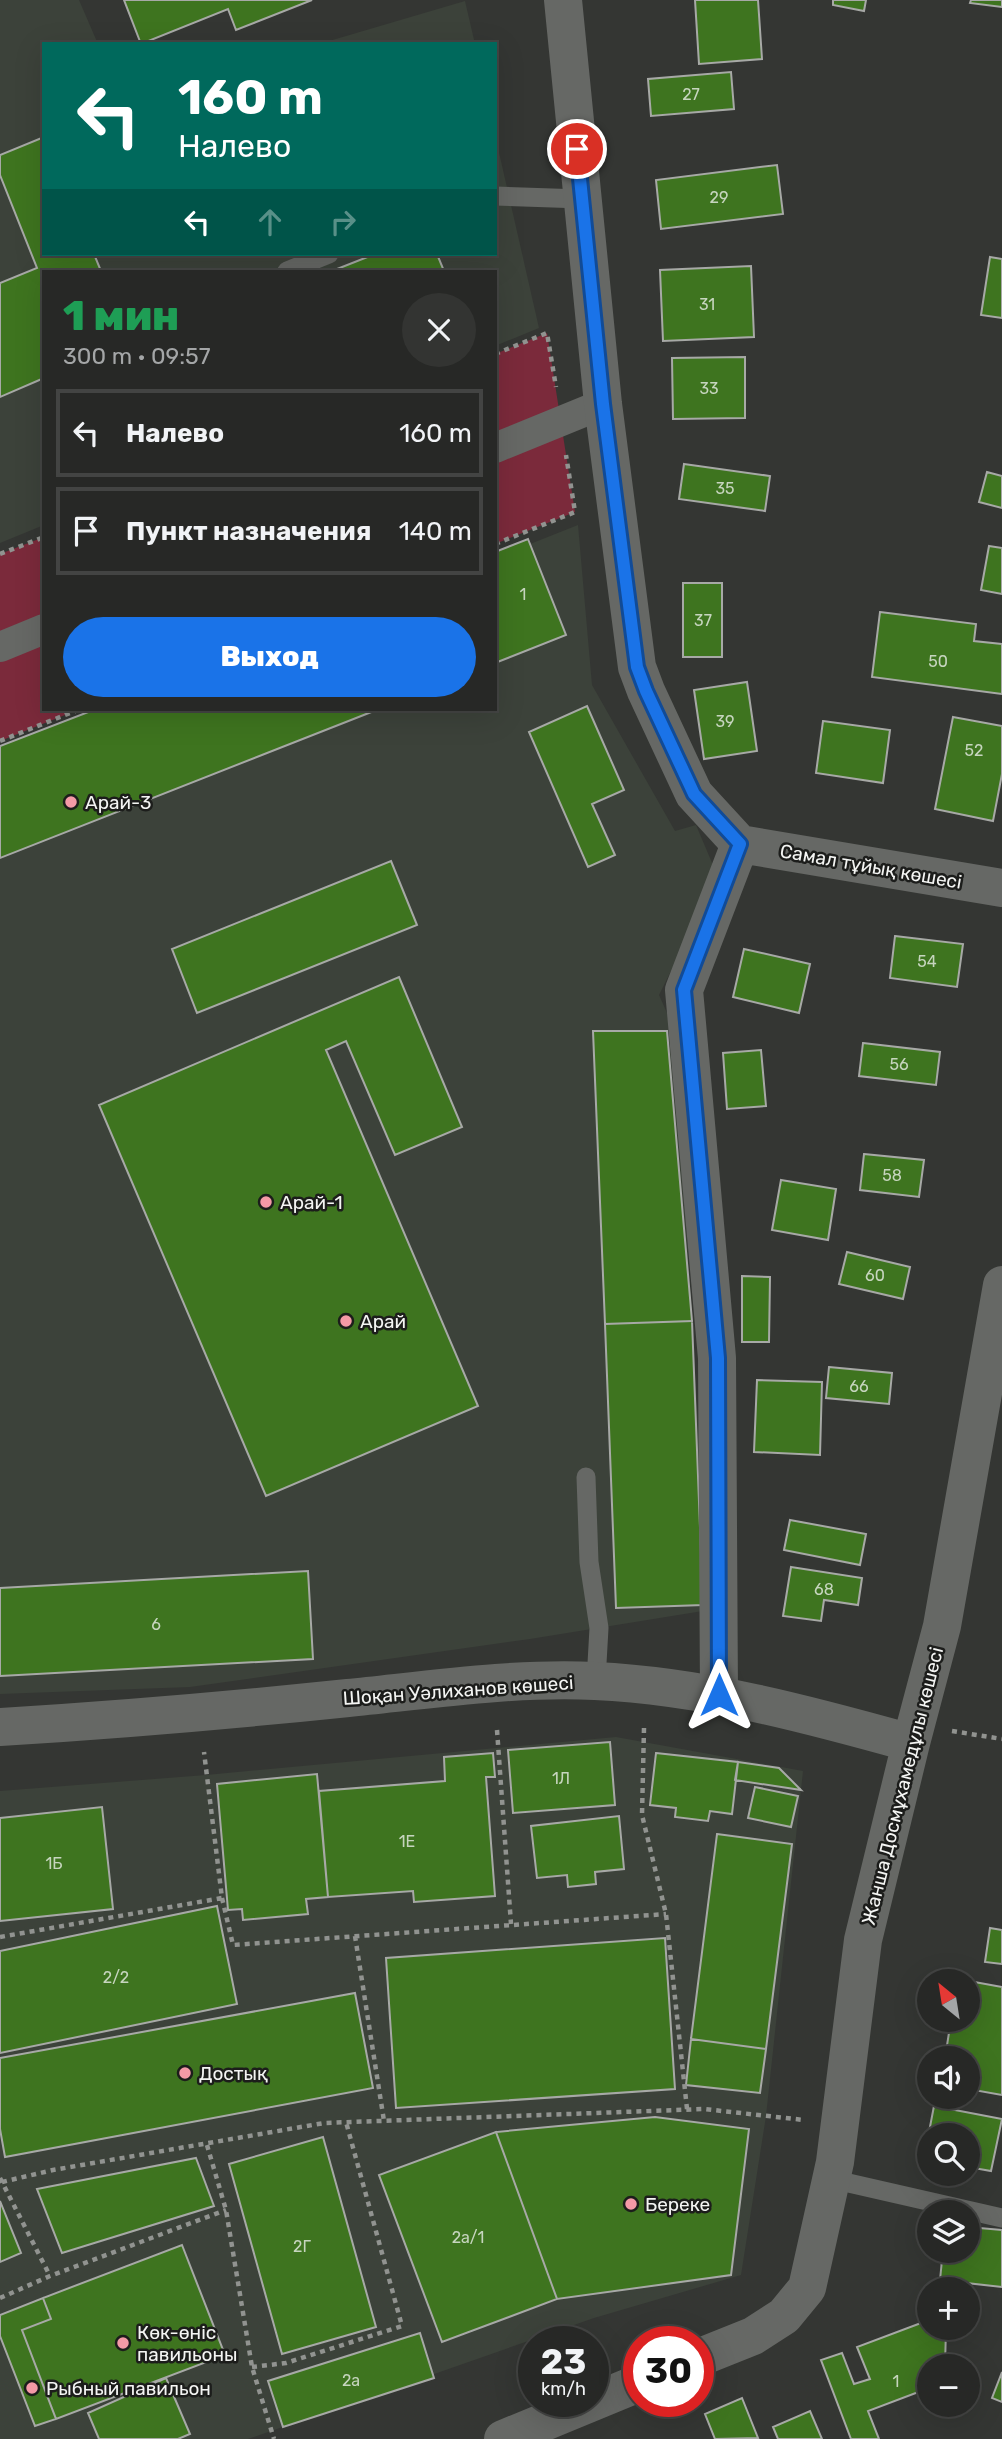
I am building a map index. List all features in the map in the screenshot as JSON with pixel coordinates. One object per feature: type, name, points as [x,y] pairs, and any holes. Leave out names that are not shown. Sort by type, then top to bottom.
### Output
[{"type":"street","points":[[563,0],[603,404],[637,667],[694,794],[740,844],[684,990],[718,1358],[719,1695]]},
{"type":"street","points":[[497,447],[603,404]]},
{"type":"street","points":[[0,647],[42,630]]},
{"type":"street","name":"Самал тұйық көшесі","points":[[740,844],[1002,888]]},
{"type":"street","name":"Жанша Досмұхамедұлы көшесі","points":[[714,2352],[753,2336],[784,2316],[807,2288],[831,2179],[863,1940],[942,1626],[1002,1285]]},
{"type":"street","name":"Шоқан Уәлиханов көшесі","points":[[0,1727],[131,1719],[450,1688],[544,1681],[596,1681],[719,1695],[914,1734]]},
{"type":"street","points":[[503,2439],[623,2390]]},
{"type":"lane","points":[[497,196],[582,199]]},
{"type":"lane","points":[[289,270],[324,256]]},
{"type":"lane","points":[[586,1477],[589,1562],[599,1628],[596,1681]]},
{"type":"lane","points":[[831,2179],[1002,2218]]},
{"type":"path","points":[[497,353],[547,332]]},
{"type":"path","points":[[497,543],[575,512]]},
{"type":"path","points":[[0,554],[42,538]]},
{"type":"path","points":[[0,741],[75,711]]},
{"type":"path","points":[[644,1728],[642,1815],[666,1914],[687,2109]]},
{"type":"path","points":[[497,1730],[512,1925]]},
{"type":"path","points":[[914,1734],[1002,1739]]},
{"type":"path","points":[[204,1752],[222,1898],[233,1945],[666,1914]]},
{"type":"path","points":[[0,1937],[222,1898]]},
{"type":"path","points":[[355,1936],[384,2121]]},
{"type":"path","points":[[50,2276],[1,2180],[324,2123],[704,2109],[840,2123]]},
{"type":"path","points":[[252,2368],[286,2363],[402,2326],[345,2122]]},
{"type":"path","points":[[207,2145],[226,2210],[252,2368],[274,2439]]},
{"type":"path","points":[[0,2298],[50,2276],[226,2210]]},
{"type":"shaded area","points":[[0,0],[79,0],[97,42],[42,42],[42,256],[497,256],[497,144],[539,328],[497,345],[497,270],[42,270],[42,526],[0,543]]},
{"type":"shaded area","points":[[465,1],[475,42],[326,42]]},
{"type":"shaded area","points":[[547,333],[575,512],[497,543],[497,353]]},
{"type":"shaded area","name":"Арай","points":[[578,525],[592,685],[675,831],[696,825],[718,877],[659,995],[675,1031],[709,1610],[530,1639],[190,1687],[0,1694],[0,756],[114,711],[497,711],[497,557]]},
{"type":"shaded area","points":[[42,538],[42,711],[75,711],[0,741],[0,554]]},
{"type":"shaded area","points":[[616,1737],[803,1771],[766,2116],[741,2275],[571,2326],[518,2326],[518,2345],[248,2439],[0,2439],[0,1791]]},
{"type":"building","points":[[124,0],[312,0],[236,30],[228,9],[140,42]]},
{"type":"building","points":[[695,0],[758,0],[762,59],[699,64]]},
{"type":"building","points":[[833,0],[866,0],[864,11],[833,5]]},
{"type":"building","points":[[971,0],[1002,0],[1002,7],[970,3]]},
{"type":"building","points":[[731,72],[734,109],[651,116],[648,79]]},
{"type":"building","points":[[42,138],[42,256],[95,256],[101,270],[42,270],[42,379],[0,397],[0,283],[37,268],[0,175],[0,155]]},
{"type":"building","points":[[777,165],[783,214],[661,229],[656,180]]},
{"type":"building","points":[[370,256],[438,256],[444,270],[335,270]]},
{"type":"building","points":[[990,257],[1002,259],[1002,318],[981,315]]},
{"type":"building","points":[[751,266],[754,337],[663,341],[660,270]]},
{"type":"building","points":[[745,357],[745,418],[673,419],[672,358]]},
{"type":"building","points":[[684,464],[770,476],[765,511],[679,499]]},
{"type":"building","points":[[987,472],[1002,476],[1002,508],[979,502]]},
{"type":"building","points":[[528,539],[566,635],[497,662],[497,551]]},
{"type":"building","points":[[989,546],[1002,548],[1002,594],[981,590]]},
{"type":"building","points":[[683,583],[722,583],[722,657],[683,657]]},
{"type":"building","points":[[880,612],[976,624],[974,641],[1002,644],[1002,694],[872,677]]},
{"type":"building","points":[[747,682],[757,751],[704,759],[694,690]]},
{"type":"building","points":[[587,706],[624,790],[592,804],[615,855],[588,867],[529,732]]},
{"type":"building","name":"Арай-3","points":[[91,711],[374,711],[0,858],[0,746]]},
{"type":"building","points":[[953,717],[1002,726],[1002,774],[993,821],[935,809]]},
{"type":"building","points":[[823,721],[890,730],[883,783],[816,773]]},
{"type":"building","points":[[391,861],[417,925],[197,1013],[172,949]]},
{"type":"building","points":[[895,936],[963,944],[957,987],[890,978]]},
{"type":"building","points":[[744,949],[810,964],[799,1013],[733,997]]},
{"type":"building","name":"Арай-1","points":[[399,977],[462,1127],[395,1155],[346,1041],[326,1050],[478,1406],[266,1496],[99,1105]]},
{"type":"building","points":[[593,1031],[667,1031],[692,1321],[605,1324]]},
{"type":"building","points":[[863,1043],[940,1052],[936,1085],[859,1076]]},
{"type":"building","points":[[761,1050],[766,1106],[727,1109],[723,1053]]},
{"type":"building","points":[[864,1154],[924,1160],[919,1197],[860,1190]]},
{"type":"building","points":[[781,1180],[836,1189],[828,1240],[772,1230]]},
{"type":"building","points":[[847,1252],[910,1267],[903,1299],[839,1284]]},
{"type":"building","points":[[742,1276],[770,1277],[769,1342],[742,1342]]},
{"type":"building","points":[[692,1321],[703,1605],[616,1608],[605,1324]]},
{"type":"building","points":[[829,1367],[892,1373],[889,1404],[826,1398]]},
{"type":"building","points":[[757,1380],[822,1382],[820,1455],[754,1452]]},
{"type":"building","points":[[790,1520],[866,1534],[860,1565],[784,1550]]},
{"type":"building","points":[[791,1567],[862,1578],[858,1605],[824,1600],[821,1621],[783,1616]]},
{"type":"building","points":[[308,1571],[313,1659],[0,1676],[0,1588]]},
{"type":"building","points":[[610,1742],[615,1805],[513,1813],[508,1750]]},
{"type":"building","points":[[493,1753],[495,1777],[486,1777],[495,1896],[414,1902],[413,1891],[328,1897],[319,1791],[445,1781],[444,1757]]},
{"type":"building","points":[[656,1753],[738,1762],[732,1814],[710,1811],[708,1821],[675,1817],[676,1808],[650,1805]]},
{"type":"building","points":[[738,1762],[779,1768],[801,1790],[735,1780]]},
{"type":"building","points":[[317,1774],[328,1897],[306,1899],[308,1914],[243,1920],[242,1909],[228,1910],[217,1784]]},
{"type":"building","points":[[755,1787],[798,1796],[791,1827],[748,1818]]},
{"type":"building","points":[[102,1807],[113,1909],[0,1921],[0,1818]]},
{"type":"building","points":[[619,1816],[624,1869],[595,1872],[596,1884],[568,1887],[567,1875],[537,1878],[531,1826]]},
{"type":"building","points":[[717,1834],[792,1844],[766,2049],[691,2039]]},
{"type":"building","points":[[217,1906],[237,2004],[0,2053],[0,1951]]},
{"type":"building","points":[[990,1928],[1002,1930],[1002,1964],[985,1962]]},
{"type":"building","points":[[665,1938],[675,2089],[396,2108],[386,1958]]},
{"type":"building","points":[[980,1983],[1002,1987],[1002,2095],[980,2091],[980,2046],[947,2046],[949,2032],[980,2032]]},
{"type":"building","name":"Достық","points":[[355,1993],[373,2088],[5,2157],[0,2129],[0,2058]]},
{"type":"building","points":[[691,2039],[766,2049],[760,2093],[686,2085]]},
{"type":"building","points":[[933,2109],[950,2109],[1002,2119],[991,2171],[980,2169],[980,2123],[931,2123]]},
{"type":"building","name":"Береке","points":[[655,2117],[749,2129],[731,2275],[557,2299],[496,2132]]},
{"type":"building","points":[[496,2132],[557,2299],[442,2342],[379,2175]]},
{"type":"building","points":[[323,2137],[376,2327],[282,2354],[229,2164]]},
{"type":"building","points":[[196,2158],[214,2206],[62,2253],[37,2189]]},
{"type":"building","points":[[0,2201],[21,2253],[0,2262]]},
{"type":"building","points":[[980,2228],[1002,2230],[1002,2287],[980,2285],[980,2277],[940,2277],[942,2263],[980,2263]]},
{"type":"building","name":"Көк-өніс павильоны","points":[[182,2245],[225,2355],[56,2419],[22,2330],[51,2319],[43,2298]]},
{"type":"building","name":"Рыбный павильон","points":[[43,2298],[51,2319],[22,2330],[56,2419],[35,2426],[0,2336],[0,2315]]},
{"type":"building","points":[[917,2324],[917,2340],[946,2340],[945,2354],[917,2354],[917,2393],[868,2411],[879,2439],[851,2439],[821,2360],[842,2353],[854,2384],[870,2379],[857,2347]]},
{"type":"building","points":[[420,2333],[434,2378],[283,2427],[268,2381]]},
{"type":"building","points":[[1002,2372],[1002,2402],[992,2398]]},
{"type":"building","points":[[166,2378],[190,2434],[178,2439],[99,2439],[88,2413]]},
{"type":"building","points":[[742,2398],[758,2438],[715,2439],[706,2417],[714,2417],[714,2410]]},
{"type":"building","points":[[810,2411],[822,2439],[778,2439],[773,2427]]},
{"type":"place","name":"Арай-3","points":[[71,802]]},
{"type":"place","name":"Арай-1","points":[[266,1202]]},
{"type":"place","name":"Арай","points":[[346,1321]]},
{"type":"place","name":"Достық","points":[[185,2073]]},
{"type":"place","name":"Береке","points":[[631,2204]]},
{"type":"place","name":"Көк-өніс павильоны","points":[[123,2343]]},
{"type":"place","name":"Рыбный павильон","points":[[32,2388]]},
{"type":"route","points":[[577,149],[603,404],[637,667],[694,794],[740,844],[684,990],[718,1358],[719,1695]]}]
